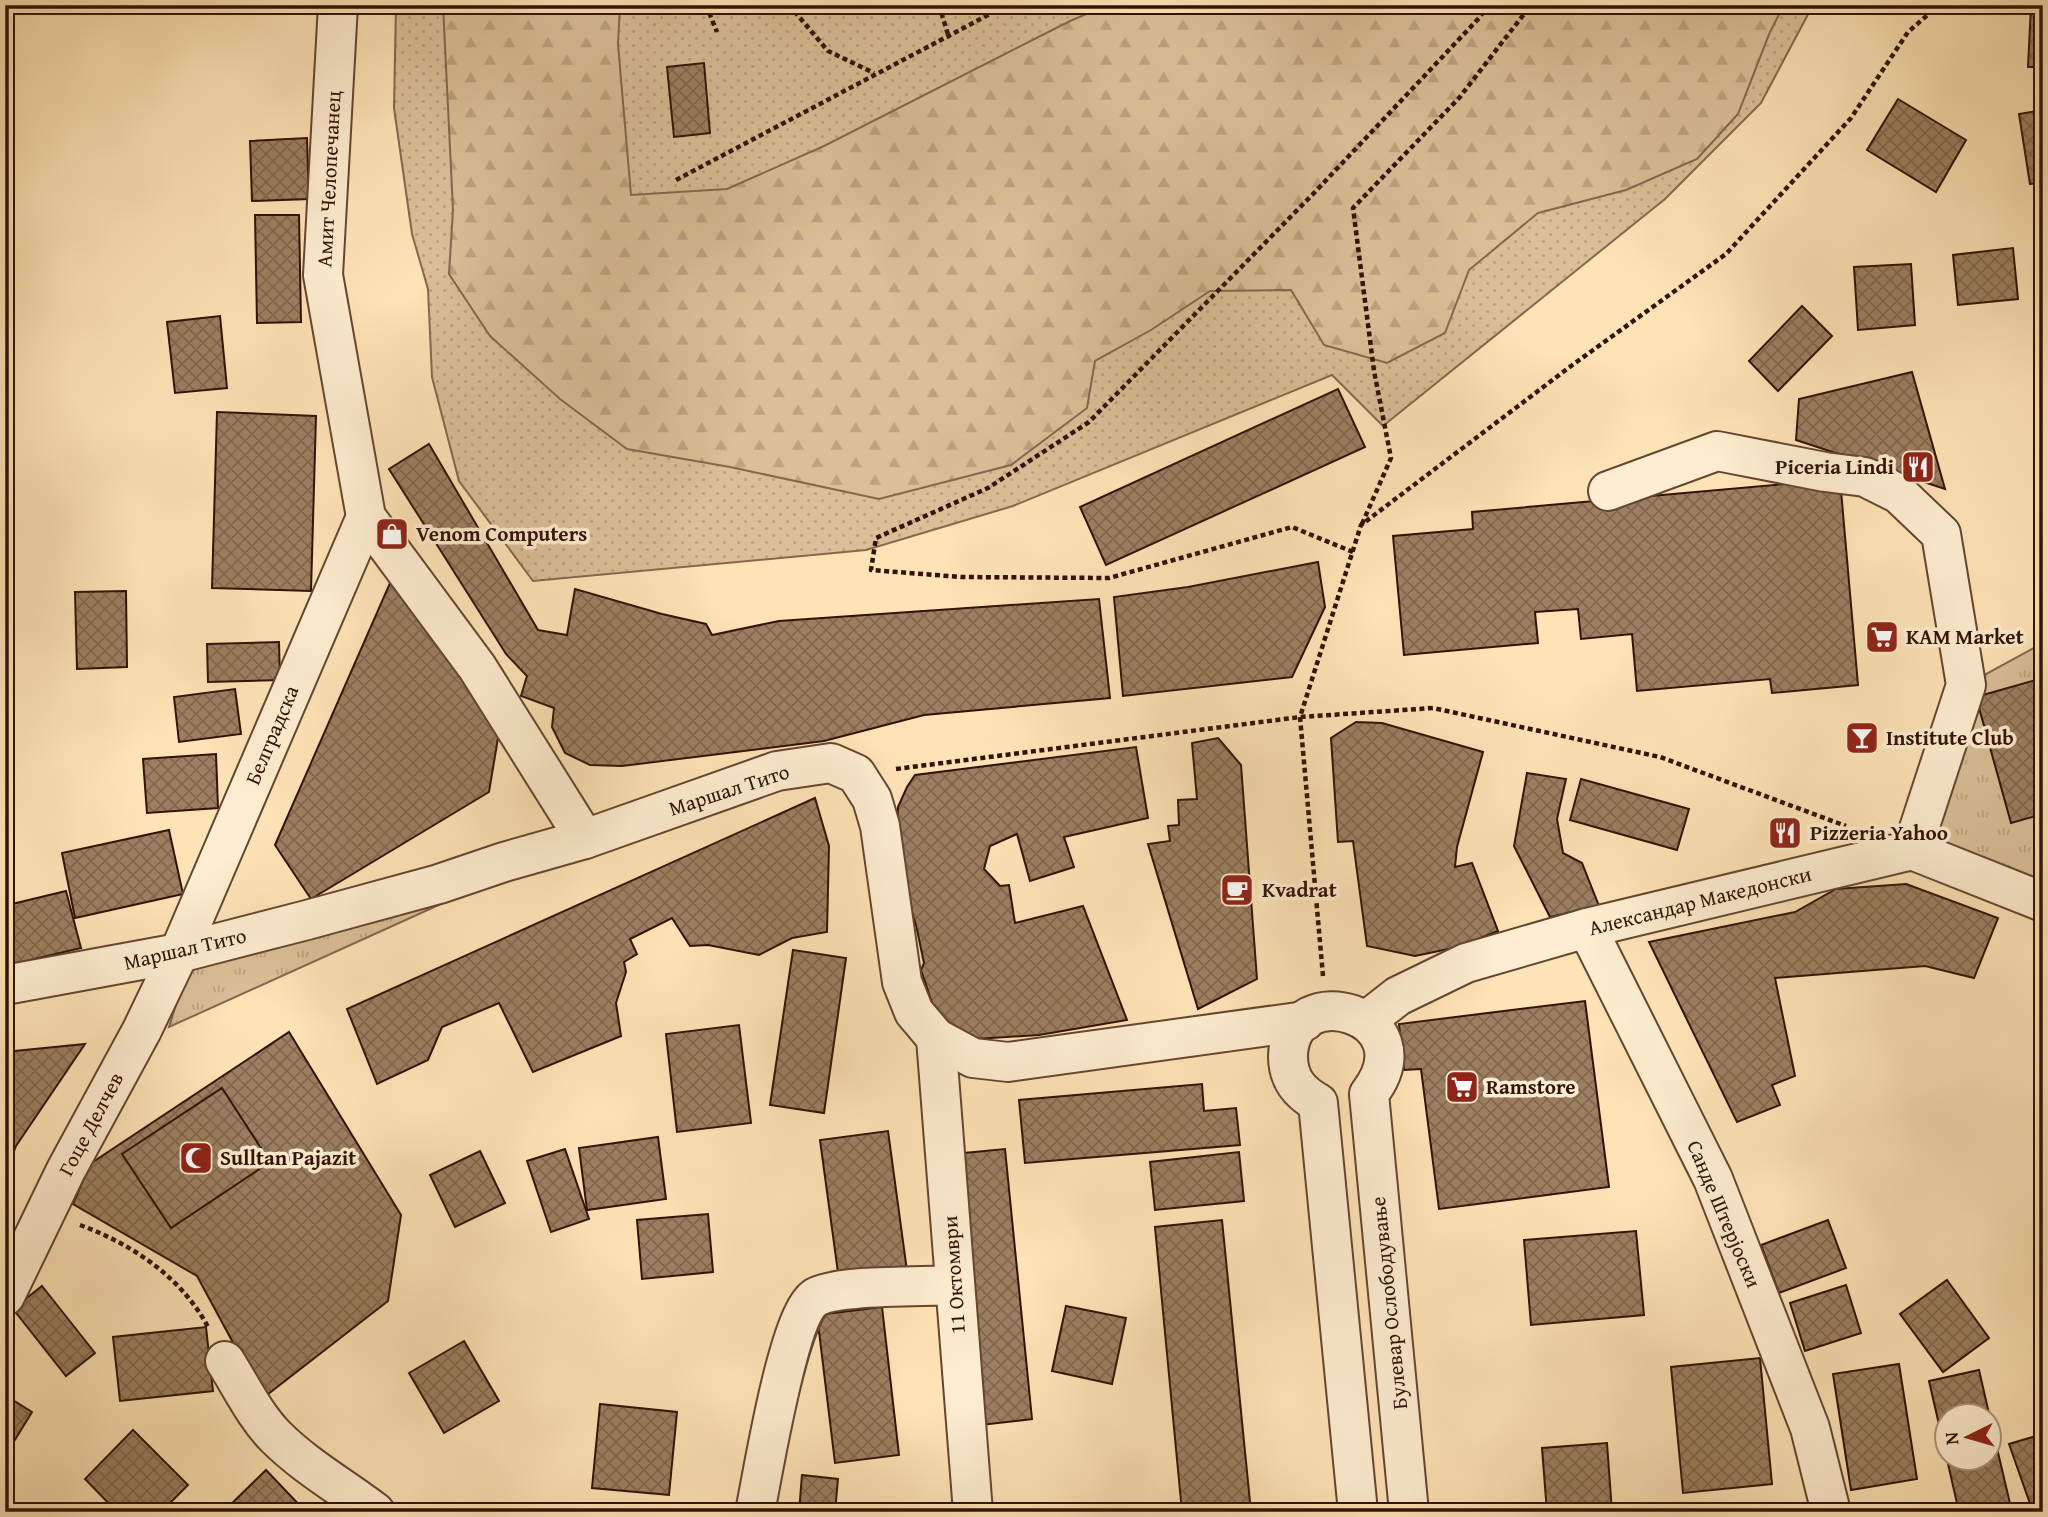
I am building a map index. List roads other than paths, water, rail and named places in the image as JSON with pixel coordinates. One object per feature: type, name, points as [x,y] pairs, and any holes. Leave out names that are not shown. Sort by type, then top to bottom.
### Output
[{"type":"street","name":"Амит Челопечанец","points":[[338,5],[323,275],[366,517]]},
{"type":"street","points":[[1608,491],[1717,451],[1865,477],[1899,494],[1941,534],[1966,685],[1912,850],[2043,902]]},
{"type":"street","points":[[366,517],[477,667],[585,839]]},
{"type":"street","name":"Белградска","points":[[178,953],[366,517]]},
{"type":"street","name":"Маршал Тито","points":[[5,985],[178,953],[439,884],[585,839],[777,771],[831,763],[856,774],[872,799],[880,826],[902,982],[914,1012],[936,1038]]},
{"type":"street","name":"Александар Македонски","points":[[1366,1021],[1398,996],[1466,963],[1587,928],[1912,850]]},
{"type":"street","name":"Санде Штерјоски","points":[[1587,928],[1713,1179],[1810,1428],[1831,1512]]},
{"type":"street","name":"Гоце Делчев","points":[[5,1296],[142,1030],[178,953]]},
{"type":"street","points":[[1357,1512],[1318,1103],[1303,1095],[1293,1082],[1288,1066],[1289,1049],[1294,1034],[1305,1021],[1319,1013],[1335,1010],[1352,1013],[1366,1021]]},
{"type":"street","points":[[936,1038],[973,1058],[1008,1062],[1305,1021]]},
{"type":"street","name":"Булевар Ослободување","points":[[1366,1021],[1377,1033],[1384,1048],[1384,1065],[1379,1081],[1369,1094],[1409,1512]]},
{"type":"street","name":"11 Октомври","points":[[936,1038],[973,1512]]},
{"type":"street","points":[[755,1512],[775,1412],[796,1329],[804,1311],[815,1298],[847,1289],[955,1285]]},
{"type":"street","points":[[225,1360],[258,1414],[275,1436],[299,1457],[375,1512]]},
{"type":"place","name":"Piceria Lindi","points":[[1918,467]]},
{"type":"place","name":"Venom Computers","points":[[392,534]]},
{"type":"place","name":"KAM Market","points":[[1882,637]]},
{"type":"place","name":"Institute Club","points":[[1862,738]]},
{"type":"place","name":"Pizzeria Yahoo","points":[[1785,833]]},
{"type":"place","name":"Kvadrat","points":[[1237,890]]},
{"type":"place","name":"Ramstore","points":[[1462,1087]]},
{"type":"place","name":"Sulltan Pajazit","points":[[196,1158]]}]
